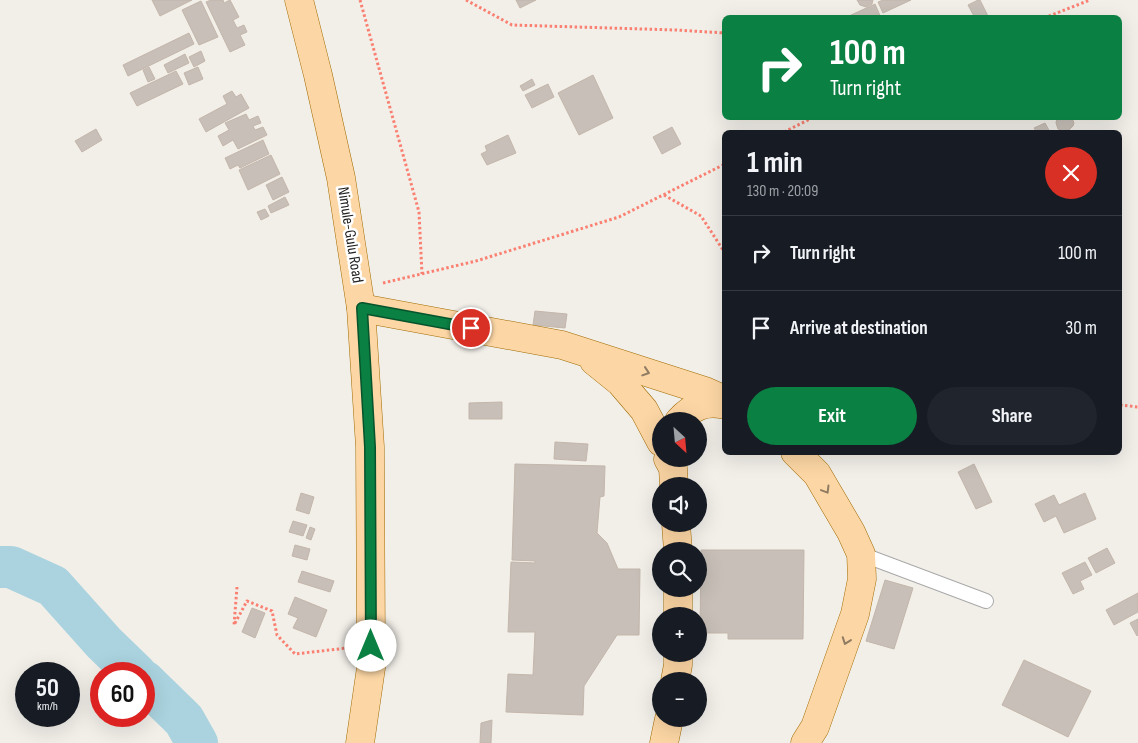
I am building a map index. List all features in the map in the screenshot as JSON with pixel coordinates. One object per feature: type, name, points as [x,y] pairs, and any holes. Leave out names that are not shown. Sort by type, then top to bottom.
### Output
[{"type":"main road","name":"Nimule-Gulu Road","points":[[299,0],[341,178],[360,298],[370,447],[372,661],[360,743]]},
{"type":"main road","points":[[360,298],[562,345],[705,391],[722,399]]},
{"type":"main road","points":[[583,352],[620,382],[644,410],[652,425]]},
{"type":"main road","points":[[688,412],[701,405],[716,402],[722,404]]},
{"type":"main road","points":[[798,455],[817,474],[851,532],[860,554],[862,579],[855,614],[815,727],[805,743]]},
{"type":"main road","points":[[664,743],[667,727]]},
{"type":"lane","points":[[860,554],[986,601]]},
{"type":"path","points":[[360,0],[419,212],[422,274]]},
{"type":"path","points":[[466,0],[512,25],[722,33]]},
{"type":"path","points":[[1052,15],[1090,0]]},
{"type":"path","points":[[788,130],[808,120]]},
{"type":"path","points":[[360,298],[422,274],[476,261],[619,217],[722,166]]},
{"type":"path","points":[[663,195],[700,216],[722,249]]},
{"type":"path","points":[[1122,405],[1138,407]]},
{"type":"path","points":[[237,587],[234,625],[247,601],[272,611],[277,635],[295,654],[371,646]]},
{"type":"building","points":[[152,0],[192,0],[160,16]]},
{"type":"building","points":[[223,0],[224,3],[230,0],[239,17],[233,20],[237,28],[244,25],[247,32],[240,35],[245,45],[230,52],[206,2]]},
{"type":"building","points":[[516,0],[536,0],[520,8]]},
{"type":"building","points":[[857,0],[873,0],[872,4],[866,7],[860,5]]},
{"type":"building","points":[[883,0],[911,0],[883,13],[878,2]]},
{"type":"building","points":[[980,0],[988,15],[973,15],[968,5]]},
{"type":"building","points":[[201,1],[218,37],[199,45],[182,10]]},
{"type":"building","points":[[875,4],[880,15],[851,15]]},
{"type":"building","points":[[189,33],[194,44],[128,76],[123,65]]},
{"type":"building","points":[[201,51],[205,61],[194,67],[189,57]]},
{"type":"building","points":[[185,54],[189,63],[168,73],[164,65]]},
{"type":"building","points":[[149,67],[155,79],[148,82],[143,70]]},
{"type":"building","points":[[198,67],[203,79],[189,85],[184,73]]},
{"type":"building","points":[[176,71],[183,84],[137,106],[130,93]]},
{"type":"building","points":[[593,75],[613,118],[579,135],[558,93]]},
{"type":"building","points":[[532,79],[535,85],[523,91],[520,86]]},
{"type":"building","points":[[548,84],[554,97],[532,108],[525,95]]},
{"type":"building","points":[[232,91],[236,97],[241,94],[249,108],[206,132],[199,119],[227,104],[223,96]]},
{"type":"building","points":[[246,114],[249,120],[258,116],[261,123],[253,126],[255,130],[263,127],[267,135],[238,149],[233,140],[223,146],[218,136],[229,130],[225,123]]},
{"type":"building","points":[[1057,120],[1073,120],[1074,123],[1069,130],[1060,130],[1058,129]]},
{"type":"building","points":[[1045,123],[1049,130],[1035,130],[1034,128]]},
{"type":"building","points":[[672,127],[681,144],[662,154],[653,137]]},
{"type":"building","points":[[96,129],[102,140],[82,152],[75,141]]},
{"type":"building","points":[[508,135],[516,153],[487,165],[481,154],[487,151],[485,146]]},
{"type":"building","points":[[263,140],[269,154],[240,168],[238,165],[230,169],[225,158]]},
{"type":"building","points":[[271,155],[280,174],[248,190],[239,170]]},
{"type":"building","points":[[282,177],[289,192],[273,200],[266,185]]},
{"type":"building","points":[[285,197],[289,205],[271,213],[268,206]]},
{"type":"building","points":[[265,209],[269,216],[261,220],[257,212]]},
{"type":"building","points":[[535,311],[567,314],[565,328],[533,325]]},
{"type":"building","points":[[502,402],[502,419],[469,419],[469,403]]},
{"type":"building","points":[[555,442],[588,444],[586,461],[554,459]]},
{"type":"building","points":[[515,464],[605,466],[604,496],[600,497],[597,533],[607,543],[618,569],[640,569],[639,635],[617,635],[584,686],[583,715],[506,712],[508,674],[533,675],[535,632],[508,632],[511,562],[535,563],[535,561],[512,560]]},
{"type":"building","points":[[974,464],[992,502],[976,509],[958,472]]},
{"type":"building","points":[[301,493],[314,497],[309,514],[296,510]]},
{"type":"building","points":[[1085,493],[1096,519],[1064,533],[1056,516],[1044,522],[1035,504],[1054,495],[1059,505]]},
{"type":"building","points":[[293,521],[307,525],[303,536],[289,532]]},
{"type":"building","points":[[310,527],[315,529],[311,540],[306,538]]},
{"type":"building","points":[[295,545],[310,549],[307,560],[292,556]]},
{"type":"building","points":[[1107,548],[1115,563],[1096,573],[1088,558]]},
{"type":"building","points":[[707,550],[804,550],[803,639],[728,639],[728,633],[707,633],[707,607],[700,607],[700,597],[707,597]]},
{"type":"building","points":[[1085,562],[1092,575],[1080,581],[1084,589],[1073,594],[1062,573]]},
{"type":"building","points":[[302,571],[334,581],[330,592],[298,582]]},
{"type":"building","points":[[885,580],[913,588],[894,649],[866,641]]},
{"type":"building","points":[[1138,593],[1138,612],[1114,625],[1106,610]]},
{"type":"building","points":[[295,597],[327,610],[316,637],[293,628],[298,618],[288,614]]},
{"type":"building","points":[[252,608],[265,613],[255,638],[242,632]]},
{"type":"building","points":[[1138,619],[1138,635],[1137,636],[1130,623]]},
{"type":"building","points":[[1024,660],[1091,691],[1068,737],[1002,705]]},
{"type":"building","points":[[492,720],[491,743],[480,743],[481,723]]},
{"type":"waterway","points":[[0,567],[11,567],[53,586],[124,662]]},
{"type":"waterway","points":[[155,692],[184,720],[197,743]]},
{"type":"route","points":[[371,646],[372,524],[370,447],[362,308],[471,328]]}]
